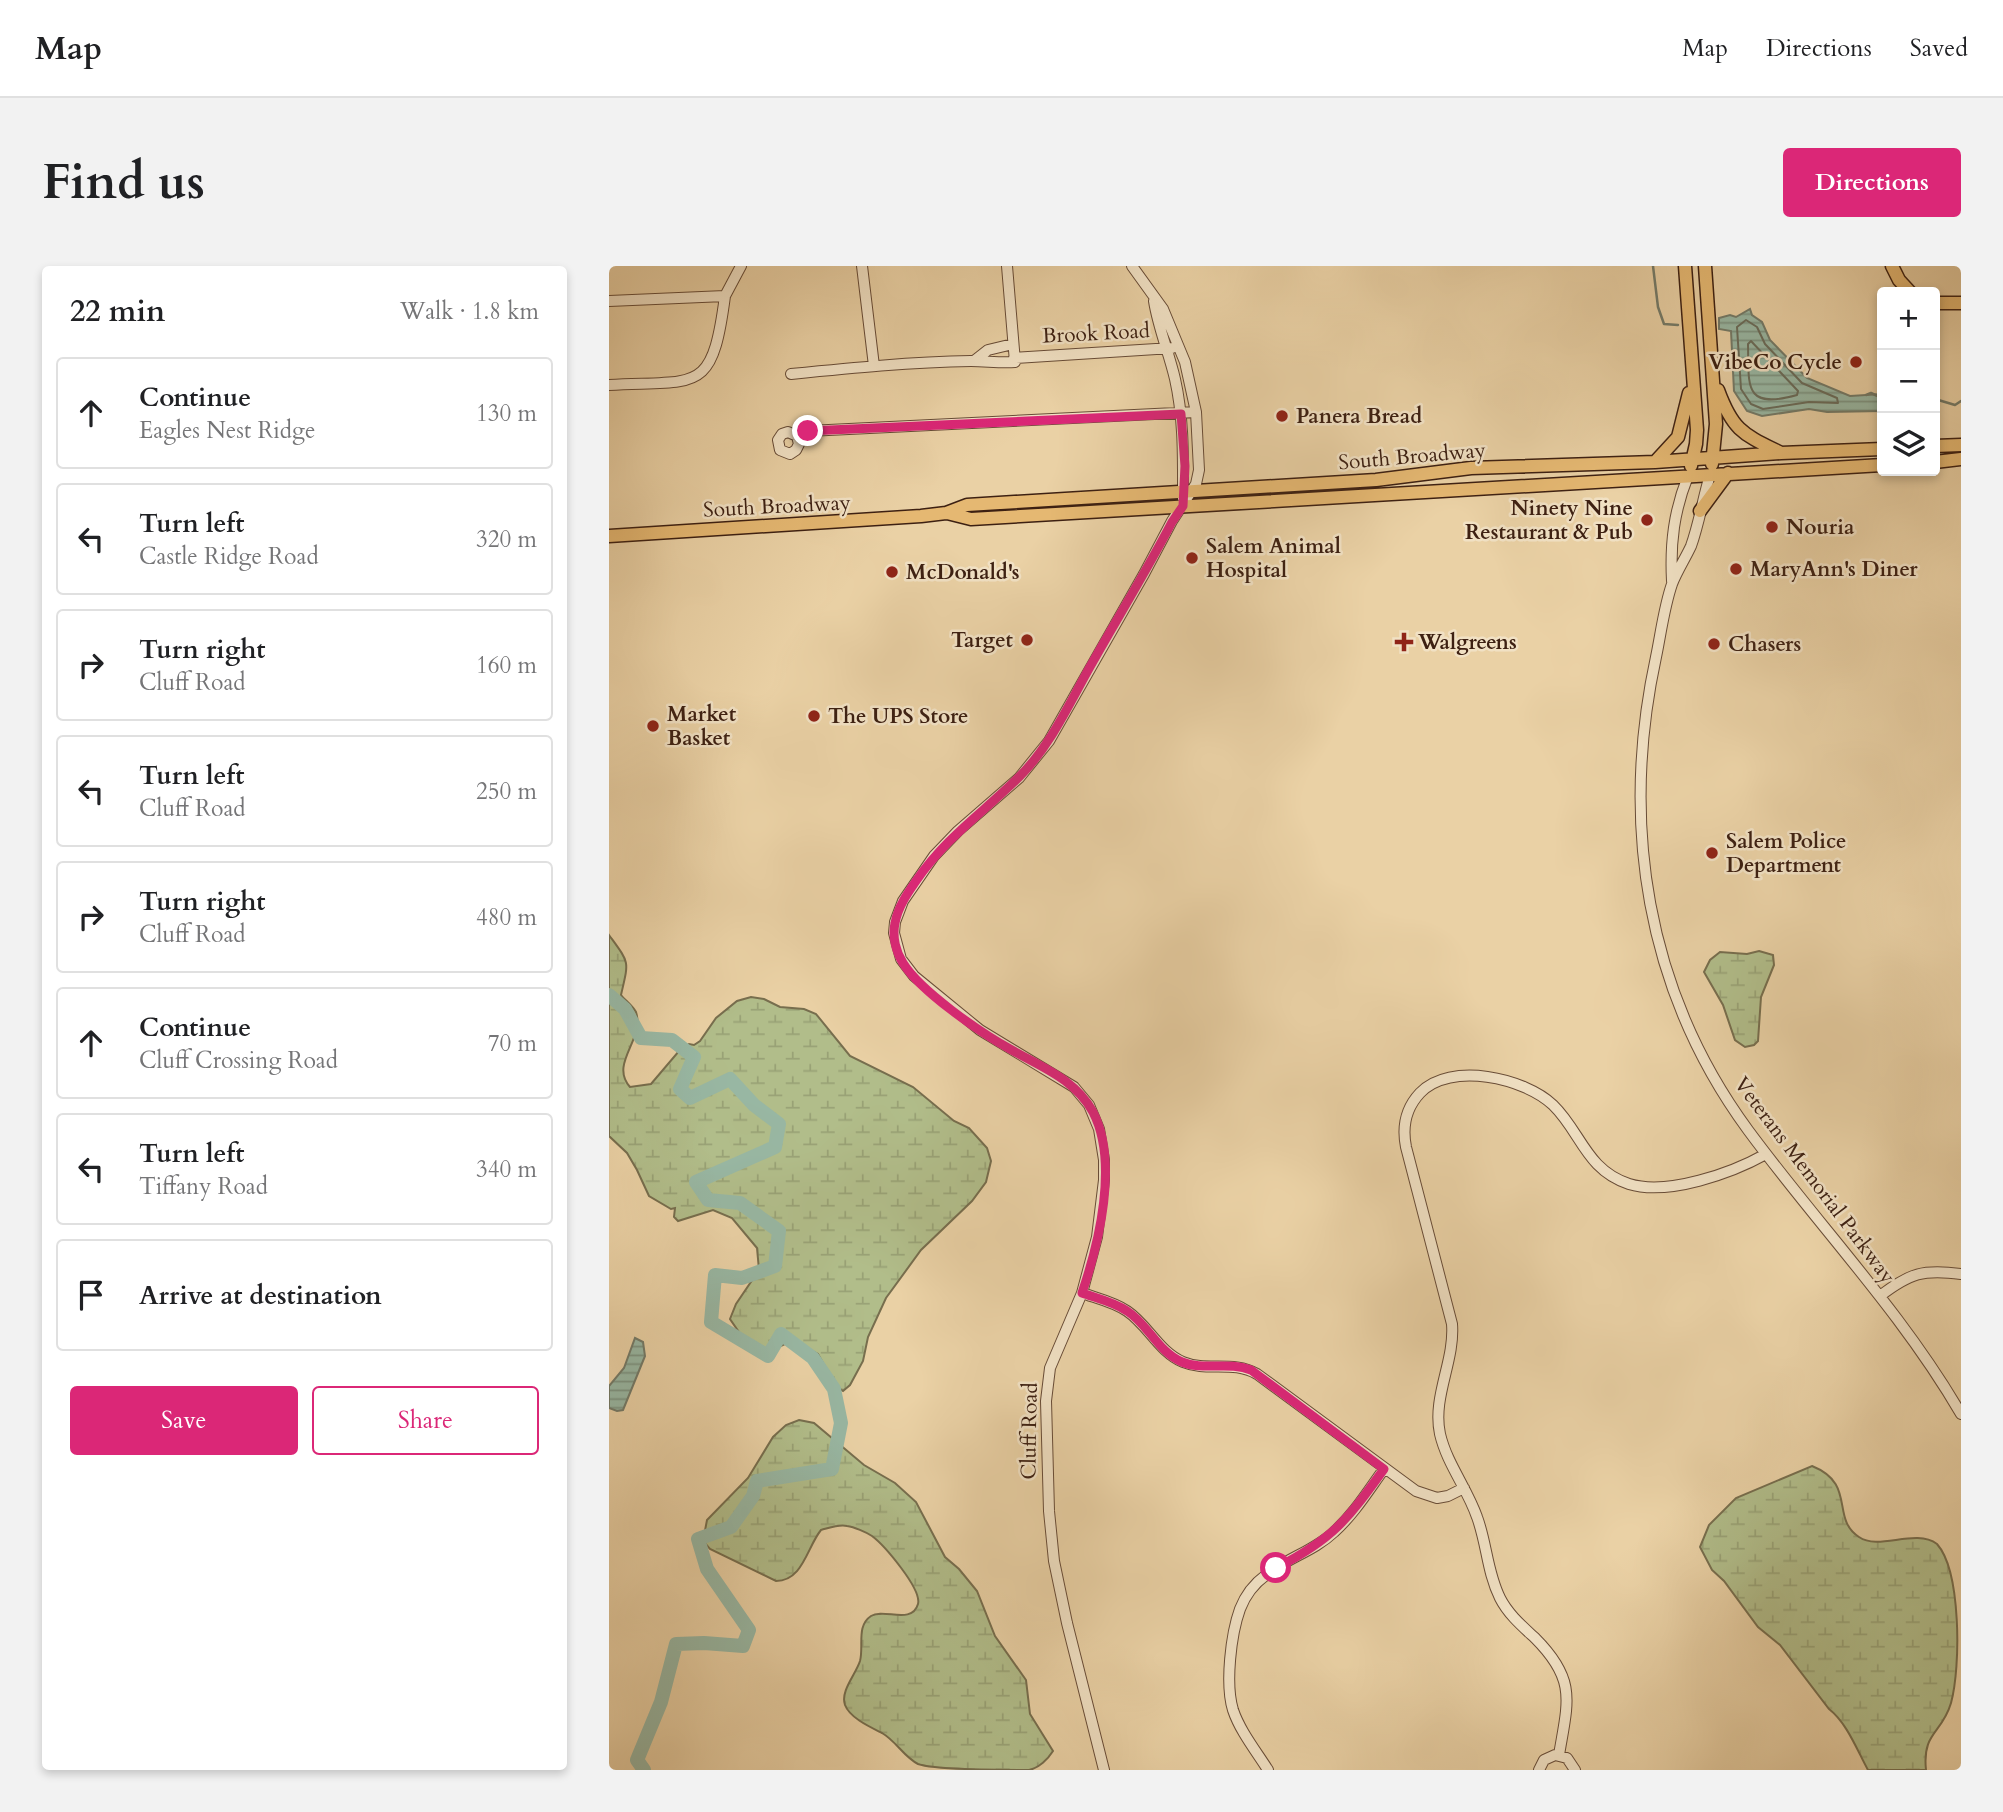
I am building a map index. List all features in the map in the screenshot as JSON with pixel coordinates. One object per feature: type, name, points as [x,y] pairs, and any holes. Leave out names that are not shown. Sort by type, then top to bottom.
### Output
[{"type":"main road","points":[[1685,266],[1697,430],[1688,476]]},
{"type":"main road","points":[[1705,266],[1716,424],[1710,475]]},
{"type":"main road","points":[[1892,266],[1905,287]]},
{"type":"main road","points":[[1940,297],[1961,296]]},
{"type":"main road","points":[[1940,303],[1961,303]]},
{"type":"main road","points":[[1655,462],[1678,437],[1692,371]]},
{"type":"main road","points":[[1713,377],[1733,423],[1748,436],[1781,453]]},
{"type":"main road","points":[[1940,446],[1961,445]]},
{"type":"main road","name":"South Broadway","points":[[609,536],[921,516],[946,513],[967,505],[1375,480],[1471,468],[1655,462],[1877,449]]},
{"type":"main road","points":[[1940,461],[1961,459]]},
{"type":"main road","name":"South Broadway","points":[[946,513],[971,519],[1877,465]]},
{"type":"main road","points":[[1700,511],[1728,473]]},
{"type":"street","points":[[609,385],[683,381],[701,374],[716,350],[725,296],[741,266]]},
{"type":"street","points":[[862,266],[874,366]]},
{"type":"street","points":[[1007,266],[1014,360]]},
{"type":"street","points":[[1132,266],[1163,309],[1185,362],[1196,411],[1199,470],[1189,491]]},
{"type":"street","points":[[609,301],[725,296]]},
{"type":"street","points":[[1154,300],[1181,414],[1189,491]]},
{"type":"street","points":[[974,361],[988,350],[1013,344]]},
{"type":"street","name":"Brook Road","points":[[791,374],[874,366],[974,361],[992,363],[1179,347]]},
{"type":"street","points":[[797,436],[808,431],[1181,414],[1196,411]]},
{"type":"street","name":"Veterans Memorial Parkway","points":[[1710,475],[1691,545],[1672,585],[1644,722],[1640,765],[1640,834],[1658,944],[1694,1040],[1725,1096],[1766,1154],[1880,1296],[1961,1414]]},
{"type":"street","name":"Veterans Memorial Parkway","points":[[1672,585],[1670,546],[1681,494],[1688,476]]},
{"type":"street","name":"Cluff Road","points":[[1104,1770],[1060,1592],[1049,1511],[1047,1382],[1054,1354],[1082,1293],[1096,1244],[1103,1200],[1104,1153],[1094,1115],[1082,1095],[1064,1079],[980,1030],[939,999],[905,967],[898,953],[894,933],[903,901],[934,856],[958,831],[1019,778],[1049,741],[1189,491]]},
{"type":"street","points":[[1559,1755],[1566,1712],[1565,1680],[1551,1656],[1512,1615],[1500,1598],[1489,1571],[1480,1525],[1446,1451],[1439,1421],[1440,1399],[1452,1341],[1451,1316],[1429,1242],[1404,1138],[1403,1130],[1408,1113],[1419,1095],[1434,1082],[1459,1075],[1486,1077],[1526,1088],[1543,1097],[1557,1110],[1597,1165],[1617,1179],[1640,1186],[1682,1184],[1735,1169],[1766,1154]]},
{"type":"street","points":[[1880,1296],[1906,1277],[1921,1272],[1961,1274]]},
{"type":"street","points":[[1082,1293],[1128,1311],[1168,1353],[1182,1362],[1239,1366],[1251,1370],[1384,1469],[1426,1496],[1442,1497],[1464,1488]]},
{"type":"street","points":[[1268,1770],[1237,1720],[1230,1695],[1231,1664],[1240,1610],[1251,1590],[1266,1575],[1333,1533],[1351,1514],[1384,1469]]},
{"type":"street","points":[[1539,1770],[1548,1758],[1559,1755],[1570,1761],[1575,1770]]},
{"type":"green space","points":[[609,935],[626,963],[621,995],[636,1012],[636,1032],[623,1069],[630,1087],[651,1084],[679,1051],[700,1041],[716,1018],[737,1001],[751,997],[764,999],[780,1007],[804,1009],[816,1014],[850,1056],[913,1087],[954,1121],[969,1128],[987,1148],[991,1161],[986,1182],[972,1201],[921,1250],[886,1298],[868,1337],[863,1361],[850,1385],[843,1391],[836,1386],[818,1354],[795,1342],[762,1355],[752,1351],[730,1319],[736,1304],[759,1270],[757,1248],[732,1218],[713,1210],[678,1221],[674,1217],[675,1208],[671,1209],[649,1196],[627,1153],[609,1136]]},
{"type":"green space","points":[[1759,951],[1773,955],[1774,965],[1761,997],[1758,1041],[1745,1047],[1735,1040],[1723,1005],[1704,972],[1710,960],[1720,952],[1747,954]]},
{"type":"green space","points":[[799,1420],[814,1423],[864,1465],[895,1483],[916,1502],[945,1557],[977,1591],[995,1636],[1026,1680],[1030,1714],[1053,1751],[1040,1765],[1029,1770],[1006,1770],[955,1769],[918,1764],[887,1736],[861,1722],[848,1710],[845,1694],[860,1661],[862,1631],[866,1620],[877,1614],[910,1614],[918,1604],[918,1597],[908,1578],[872,1536],[844,1526],[821,1530],[798,1569],[785,1580],[776,1581],[710,1549],[703,1541],[707,1520],[748,1478],[773,1437],[786,1425]]},
{"type":"green space","points":[[1812,1466],[1826,1473],[1834,1482],[1846,1520],[1859,1537],[1877,1542],[1908,1538],[1928,1540],[1937,1544],[1945,1557],[1955,1596],[1956,1666],[1951,1703],[1927,1748],[1926,1770],[1868,1770],[1841,1722],[1780,1645],[1758,1627],[1724,1581],[1712,1570],[1700,1547],[1709,1525],[1736,1498]]},
{"type":"water","points":[[1750,309],[1752,315],[1762,322],[1770,340],[1807,378],[1850,396],[1877,394],[1877,411],[1827,412],[1809,409],[1762,416],[1747,411],[1734,391],[1731,331],[1719,329],[1719,318],[1730,315],[1736,317]]},
{"type":"water","points":[[635,1338],[643,1342],[645,1356],[623,1410],[617,1411],[609,1408],[609,1386],[624,1368]]},
{"type":"waterway","points":[[1653,266],[1658,307],[1664,324],[1678,325]]},
{"type":"waterway","points":[[1866,395],[1871,393],[1877,396]]},
{"type":"waterway","points":[[1940,400],[1955,405],[1961,401]]},
{"type":"waterway","points":[[609,995],[625,1009],[641,1038],[672,1040],[694,1057],[680,1089],[690,1098],[730,1079],[754,1105],[779,1124],[775,1147],[696,1182],[708,1200],[740,1203],[779,1231],[775,1266],[742,1278],[715,1275],[711,1322],[768,1356],[781,1334],[813,1358],[834,1389],[841,1423],[832,1469],[757,1481],[753,1496],[731,1527],[698,1539],[707,1569],[749,1630],[743,1646],[676,1644],[661,1702],[637,1760],[644,1770]]},
{"type":"place","name":"VibeCo Cycle","points":[[1856,362]]},
{"type":"place","name":"Panera Bread","points":[[1282,416]]},
{"type":"place","name":"Ninety Nine Restaurant & Pub","points":[[1647,520]]},
{"type":"place","name":"Nouria","points":[[1772,527]]},
{"type":"place","name":"Salem Animal Hospital","points":[[1192,558]]},
{"type":"place","name":"MaryAnn's Diner","points":[[1736,569]]},
{"type":"place","name":"McDonald's","points":[[892,572]]},
{"type":"place","name":"Target","points":[[1027,640]]},
{"type":"place","name":"Walgreens","points":[[1404,642]]},
{"type":"place","name":"Chasers","points":[[1714,644]]},
{"type":"place","name":"The UPS Store","points":[[814,716]]},
{"type":"place","name":"Market Basket","points":[[653,726]]},
{"type":"place","name":"Salem Police Department","points":[[1712,853]]},
{"type":"route","points":[[808,431],[1181,414],[1185,466],[1183,506],[1049,741],[1019,778],[986,805],[934,856],[903,901],[898,911],[894,933],[898,953],[905,967],[939,999],[1009,1049],[1064,1079],[1089,1105],[1103,1145],[1104,1180],[1097,1237],[1082,1293],[1128,1311],[1168,1353],[1182,1362],[1239,1366],[1251,1370],[1384,1469],[1351,1514],[1333,1533],[1311,1549],[1276,1568]]}]
